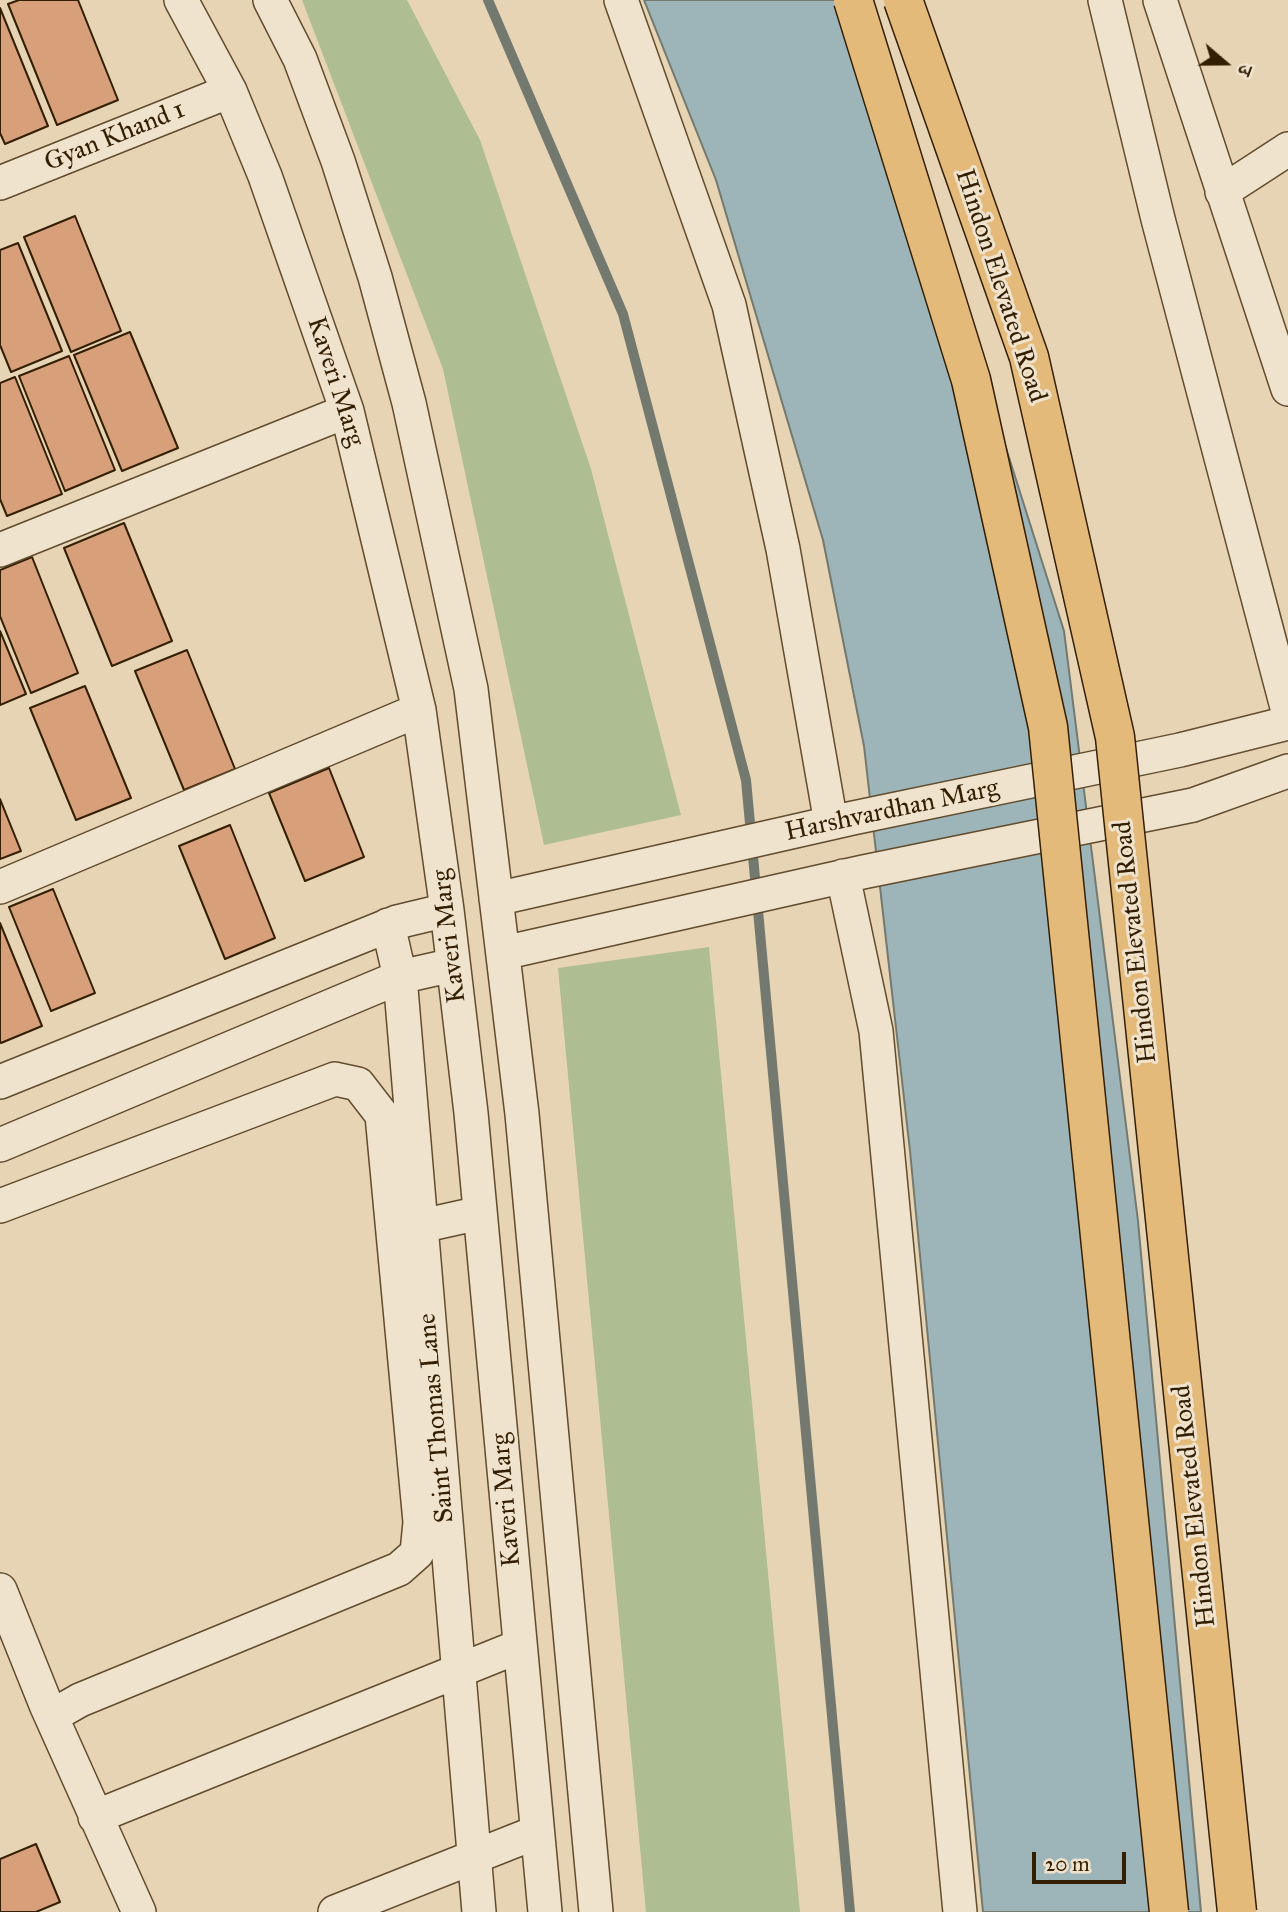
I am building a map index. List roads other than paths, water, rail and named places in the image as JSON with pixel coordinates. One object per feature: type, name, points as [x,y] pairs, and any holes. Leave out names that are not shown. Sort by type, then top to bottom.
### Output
[{"type":"highway","name":"Hindon Elevated Road","points":[[853,0],[971,380],[1048,727],[1169,1912]]},
{"type":"highway","name":"Hindon Elevated Road","points":[[902,0],[1029,357],[1115,737],[1237,1912]]},
{"type":"street","name":"Kaveri Marg","points":[[181,0],[230,91],[265,176],[348,411],[419,710],[447,910],[480,1213],[545,1912]]},
{"type":"street","name":"Kaveri Marg","points":[[270,0],[300,60],[338,161],[375,278],[409,402],[471,689],[522,1114],[596,1912]]},
{"type":"street","points":[[621,0],[729,305],[842,820]]},
{"type":"street","points":[[1105,0],[1158,219],[1288,711]]},
{"type":"street","points":[[1160,0],[1288,389]]},
{"type":"street","name":"Gyan Khand 1","points":[[0,183],[230,91]]},
{"type":"street","points":[[1222,192],[1288,149]]},
{"type":"street","points":[[0,551],[348,411]]},
{"type":"street","points":[[0,887],[419,710]]},
{"type":"street","name":"Harshvardhan Marg","points":[[496,899],[842,820],[1180,750],[1288,723]]},
{"type":"street","name":"Harshvardhan Marg","points":[[503,953],[853,874],[1193,805],[1288,771]]},
{"type":"street","points":[[853,874],[876,1031],[960,1912]]},
{"type":"street","points":[[0,1082],[388,925],[447,910]]},
{"type":"street","name":"Saint Thomas Lane","points":[[388,925],[400,977],[408,1067],[412,1235],[433,1534],[458,1671],[479,1912]]},
{"type":"street","points":[[0,1145],[400,977],[453,965]]},
{"type":"street","points":[[0,1206],[335,1079],[358,1084],[408,1067]]},
{"type":"street","points":[[358,1084],[382,1115],[412,1235],[480,1213]]},
{"type":"street","points":[[52,1716],[80,1700],[399,1569],[433,1534]]},
{"type":"street","points":[[0,1590],[95,1817],[139,1912]]},
{"type":"street","points":[[95,1817],[520,1646]]},
{"type":"street","points":[[335,1912],[537,1832]]},
{"type":"water","points":[[644,0],[864,0],[1064,631],[1138,1221],[1201,1912],[983,1912],[910,1151],[864,746],[823,540],[716,180]]},
{"type":"waterway","points":[[488,0],[623,314],[746,780],[850,1912]]}]
